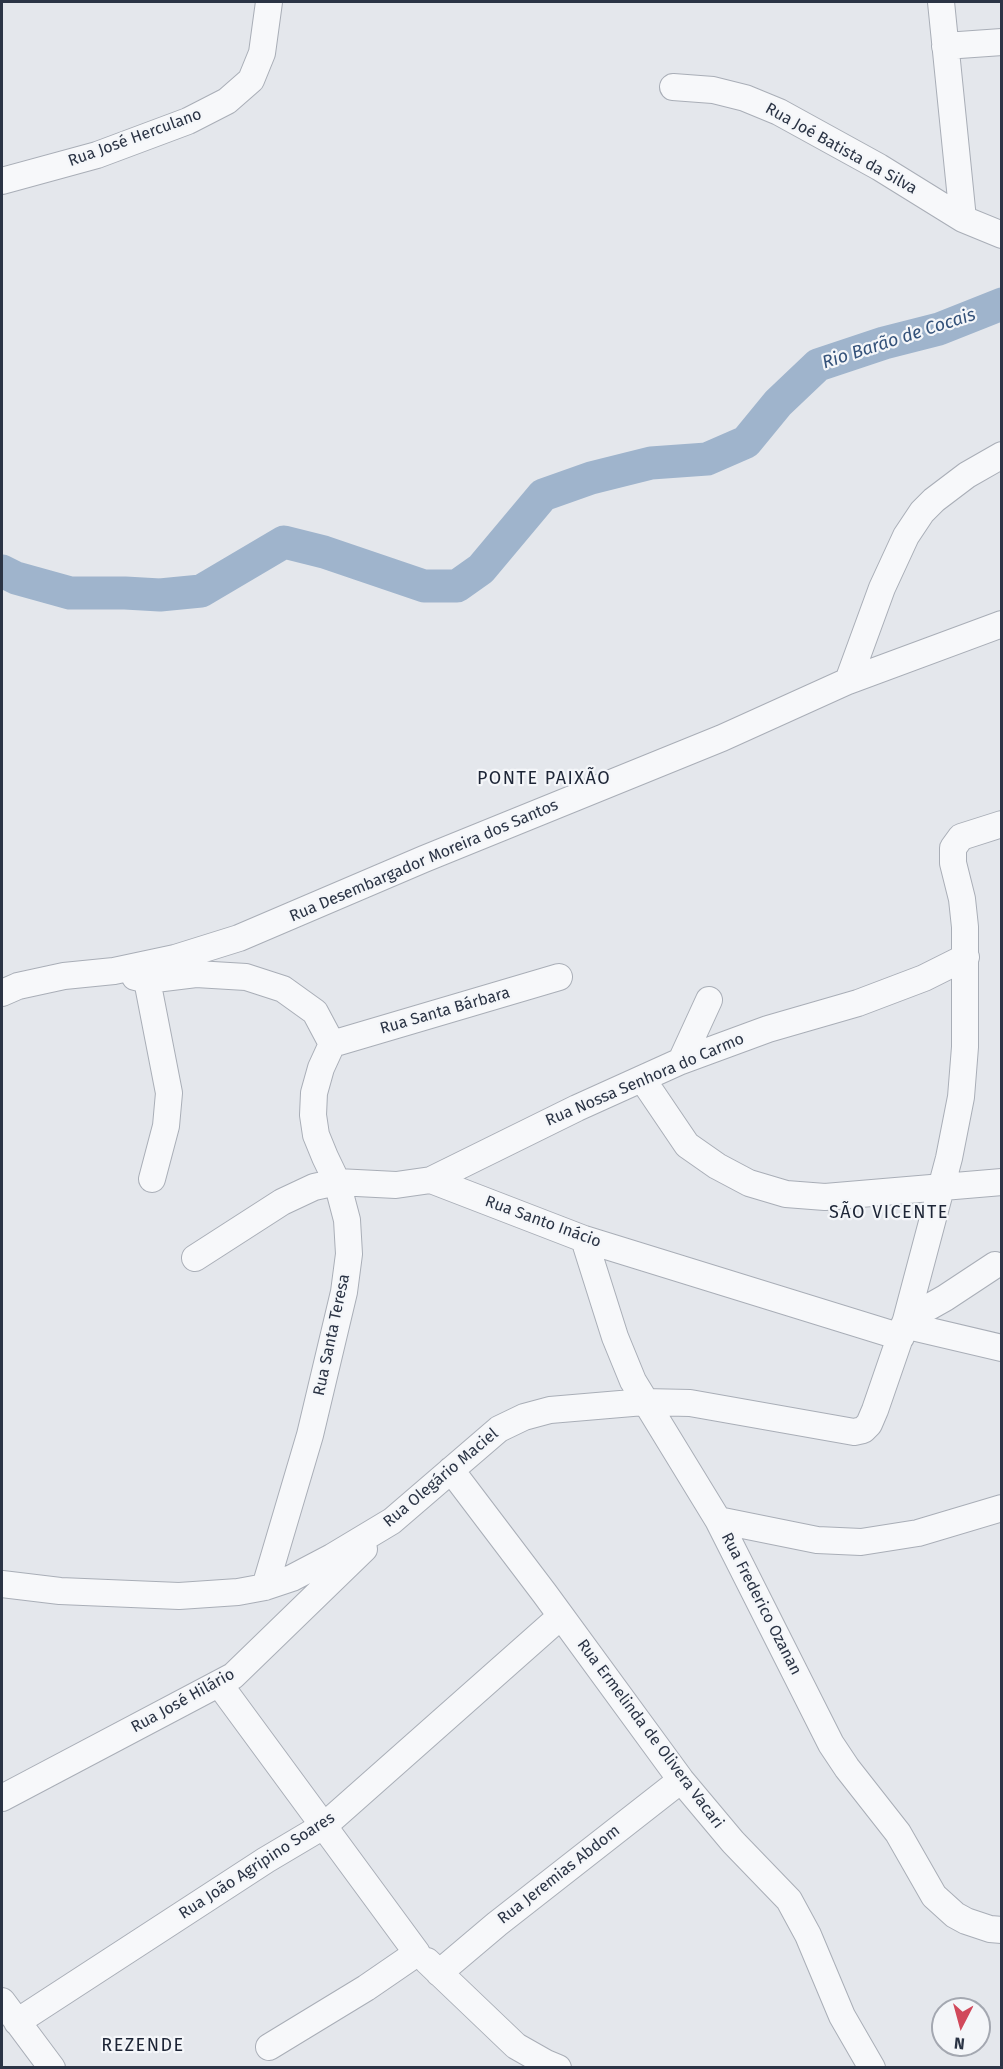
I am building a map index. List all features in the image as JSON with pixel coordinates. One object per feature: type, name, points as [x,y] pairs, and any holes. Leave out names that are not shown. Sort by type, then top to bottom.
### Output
[{"type":"street","name":"Rua José Herculano","points":[[2,181],[97,155],[188,122],[226,101],[251,80],[262,53],[269,2]]},
{"type":"street","points":[[941,2],[963,219]]},
{"type":"street","points":[[945,46],[1002,42]]},
{"type":"street","name":"Rua Joé Batista da Silva","points":[[673,87],[713,90],[735,95],[779,112],[879,166],[963,219],[1002,235]]},
{"type":"street","points":[[848,681],[882,588],[906,536],[922,512],[967,475],[1002,454]]},
{"type":"street","name":"Rua Desembargador Moreira dos Santos","points":[[2,993],[18,986],[64,976],[114,971],[176,958],[239,938],[424,859],[722,738],[848,681],[1002,624]]},
{"type":"street","points":[[904,1327],[942,1186],[961,1097],[966,957],[962,899],[953,863],[953,848],[961,837],[1002,824]]},
{"type":"street","name":"Rua Nossa Senhora do Carmo","points":[[431,1180],[577,1108],[681,1061],[768,1029],[858,1004],[924,978],[966,957]]},
{"type":"street","points":[[114,971],[147,980],[196,974],[246,977],[283,989],[315,1012],[332,1044]]},
{"type":"street","name":"Rua Santa Bárbara","points":[[332,1044],[559,977]]},
{"type":"street","points":[[147,980],[169,1093],[166,1126],[152,1179]]},
{"type":"street","points":[[681,1061],[709,1000]]},
{"type":"street","name":"Rua Santa Teresa","points":[[265,1587],[310,1436],[344,1292],[348,1254],[347,1220],[338,1182],[320,1146],[313,1114],[314,1094],[321,1068],[332,1044]]},
{"type":"street","points":[[643,1080],[687,1145],[717,1166],[749,1183],[786,1194],[825,1197],[1002,1182]]},
{"type":"street","name":"Rua Santo Inácio","points":[[195,1258],[282,1202],[314,1187],[338,1182],[396,1185],[431,1180],[584,1239],[904,1327],[1002,1348]]},
{"type":"street","name":"Rua Frederico Ozanan","points":[[584,1239],[615,1337],[644,1402],[718,1520],[837,1754],[898,1833],[933,1896],[955,1916],[998,1935]]},
{"type":"street","points":[[904,1327],[995,1264]]},
{"type":"street","name":"Rua Olegário Maciel","points":[[2,1584],[60,1592],[179,1596],[238,1592],[265,1587],[312,1568],[392,1521],[499,1429],[524,1417],[550,1410],[644,1402],[690,1403],[854,1432],[863,1430],[869,1424],[904,1327]]},
{"type":"street","name":"Rua Ermelinda de Olivera Vacari","points":[[451,1470],[681,1780],[733,1842],[789,1900],[808,1935],[842,2016],[872,2067]]},
{"type":"street","points":[[718,1520],[817,1540],[861,1542],[918,1533],[1002,1508]]},
{"type":"street","name":"Rua José Hilário","points":[[2,1798],[220,1685],[233,1676],[392,1521]]},
{"type":"street","name":"Rua João Agripino Soares","points":[[7,2012],[325,1825],[561,1616]]},
{"type":"street","points":[[220,1685],[417,1953],[516,2046],[558,2067]]},
{"type":"street","name":"Rua Jeremias Abdom","points":[[439,1973],[497,1924],[681,1780]]},
{"type":"street","points":[[269,2047],[417,1953]]},
{"type":"street","points":[[7,2012],[52,2067]]},
{"type":"waterway","name":"Rio Barão de Cocais","points":[[2,571],[16,578],[70,593],[160,595],[201,591],[284,542],[324,552],[424,586],[457,586],[481,569],[543,495],[591,478],[651,463],[707,459],[746,442],[778,403],[818,365],[884,343],[939,329],[1002,304]]},
{"type":"district","name":"PONTE PAIXÃO","points":[[544,779]]},
{"type":"district","name":"SÃO VICENTE","points":[[889,1213]]},
{"type":"district","name":"REZENDE","points":[[143,2046]]}]
